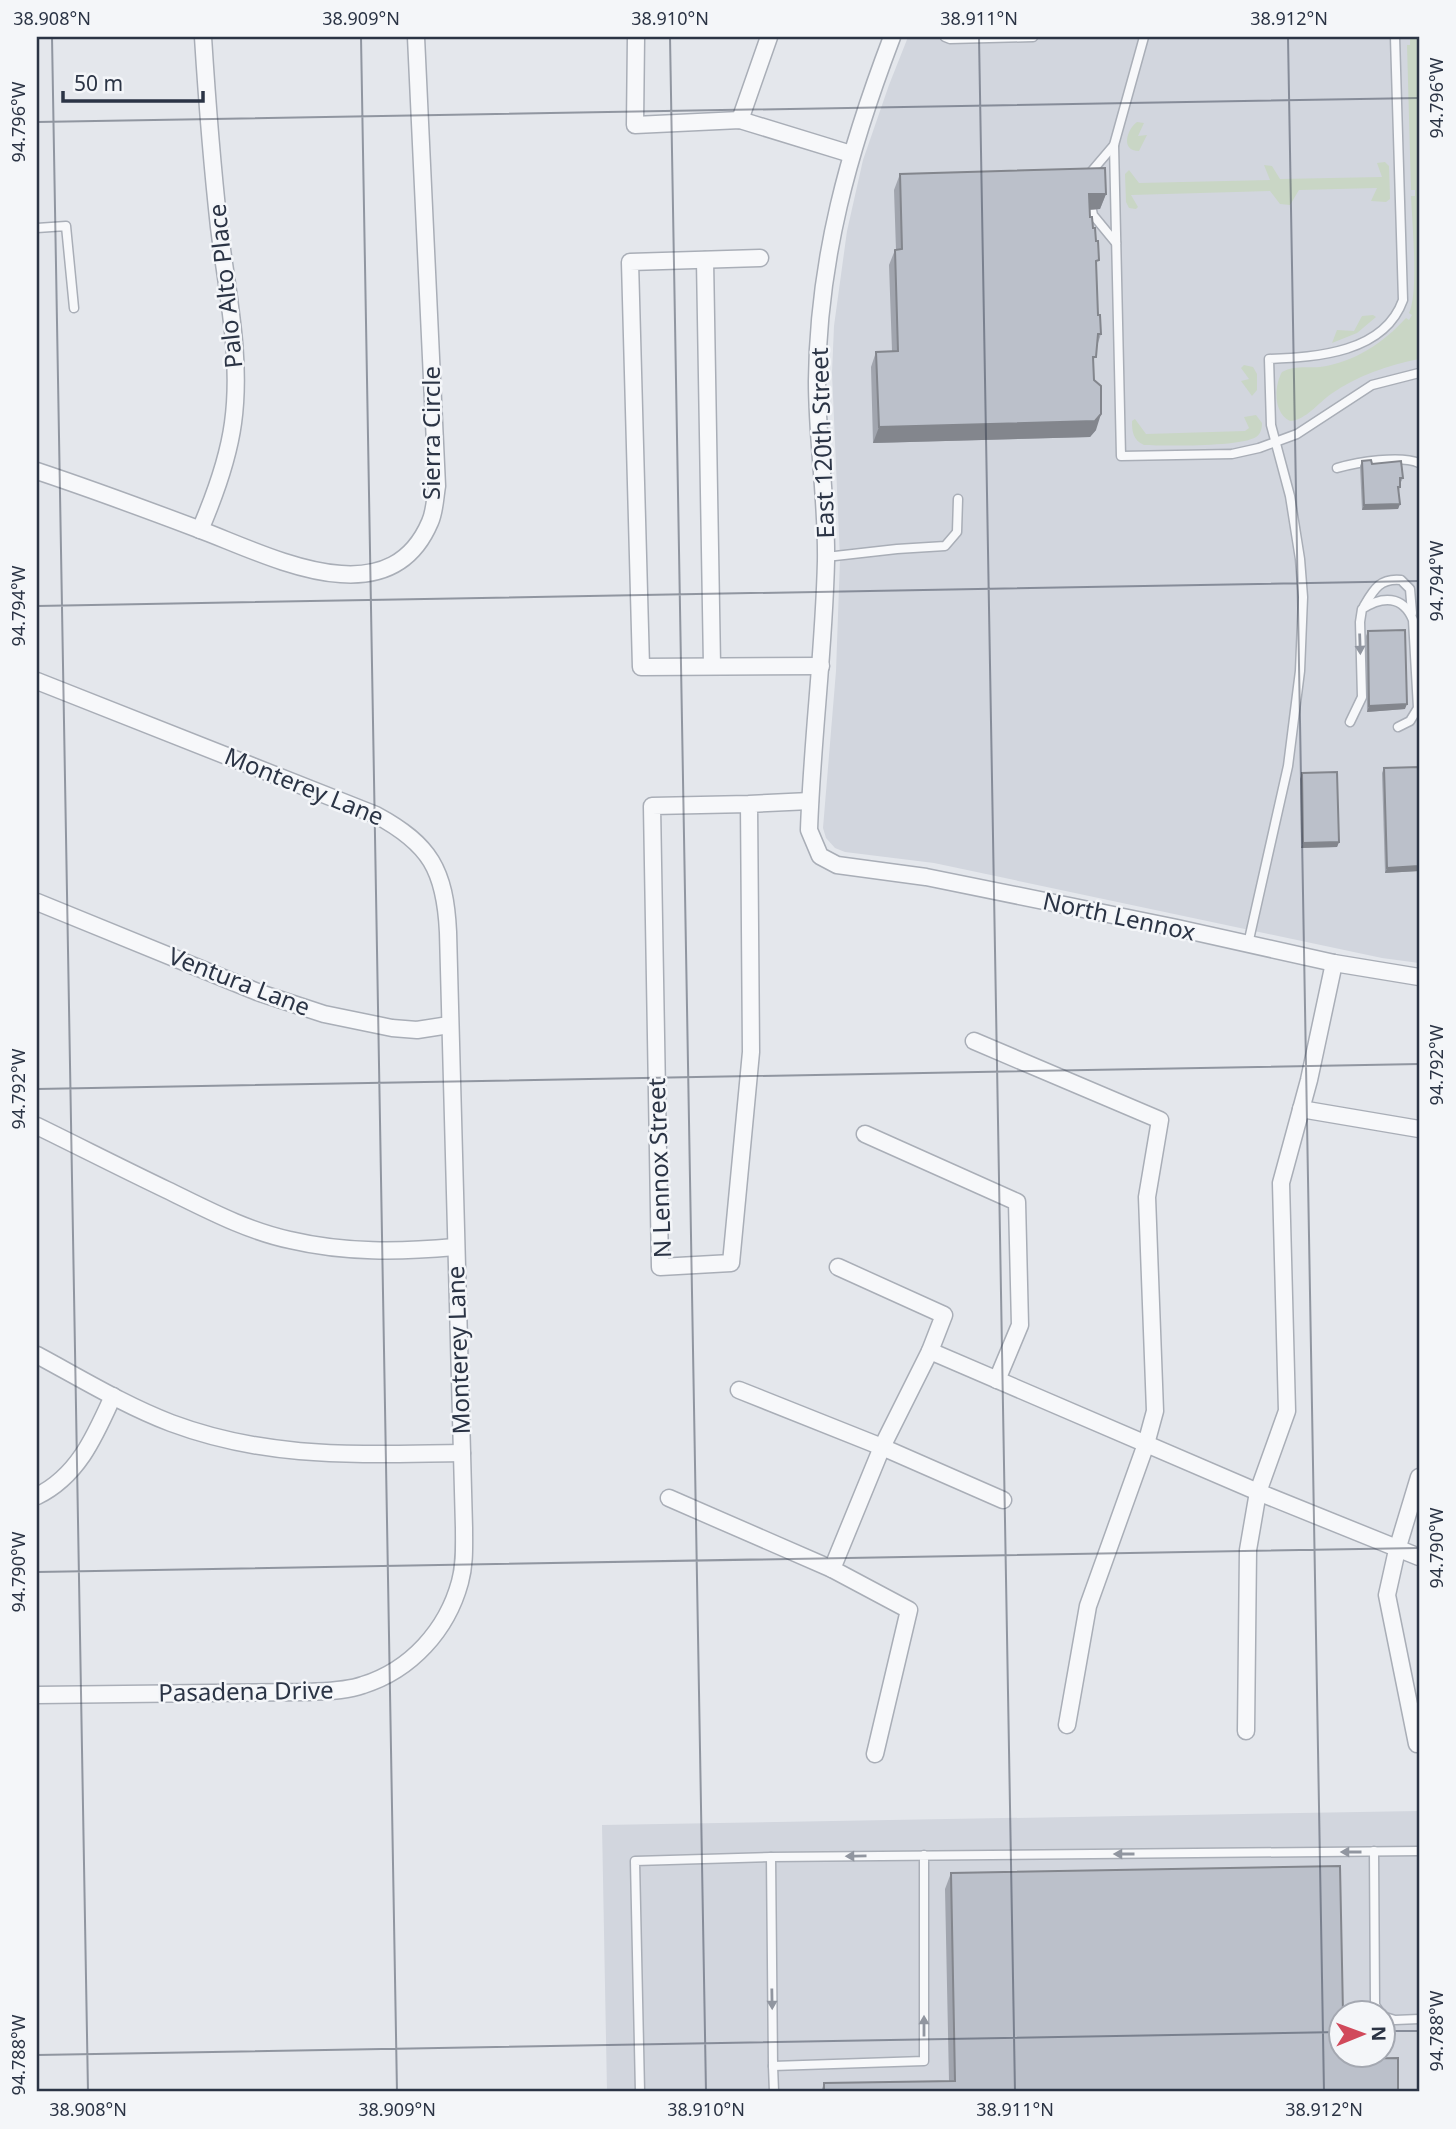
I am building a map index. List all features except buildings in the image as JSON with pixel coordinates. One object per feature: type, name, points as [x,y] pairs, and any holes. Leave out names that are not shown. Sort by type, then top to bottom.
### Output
[{"type":"street","name":"Palo Alto Place","points":[[200,530],[216,492],[227,454],[233,424],[236,362],[218,213],[203,37]]},
{"type":"street","name":"Sierra Circle","points":[[37,471],[307,569],[347,576],[375,573],[401,560],[421,539],[431,519],[437,485],[416,37]]},
{"type":"street","points":[[636,37],[635,125],[740,120],[851,154]]},
{"type":"street","points":[[740,120],[769,37]]},
{"type":"street","name":"East 120th Street","points":[[820,856],[809,830],[826,557],[817,380],[822,301],[832,230],[851,154],[892,37]]},
{"type":"street","points":[[760,258],[630,262],[641,667],[821,666]]},
{"type":"street","points":[[705,260],[712,665]]},
{"type":"street","name":"Monterey Lane","points":[[37,681],[376,815],[401,829],[426,852],[440,878],[447,911],[462,1453]]},
{"type":"street","name":"N Lennox Street","points":[[749,804],[751,1052],[731,1263],[660,1267],[652,806],[810,801]]},
{"type":"street","name":"North Lennox","points":[[820,856],[837,865],[926,877],[1334,963],[1419,977]]},
{"type":"street","name":"Ventura Lane","points":[[37,902],[260,993],[324,1014],[392,1028],[417,1030],[449,1025]]},
{"type":"street","points":[[1246,1731],[1248,1550],[1258,1492],[1287,1411],[1281,1183],[1301,1109],[1334,963]]},
{"type":"street","points":[[974,1041],[1160,1120],[1147,1197],[1155,1411],[1146,1444],[1088,1606],[1067,1725]]},
{"type":"street","points":[[1301,1109],[1419,1129]]},
{"type":"street","name":"Monterey Lane","points":[[37,1126],[199,1206],[288,1240],[347,1250],[456,1248]]},
{"type":"street","points":[[865,1134],[1017,1202],[1020,1325],[997,1380]]},
{"type":"street","points":[[832,1569],[882,1447],[930,1351],[944,1315],[838,1267]]},
{"type":"street","points":[[930,1351],[1419,1558]]},
{"type":"street","points":[[37,1355],[170,1423],[246,1444],[316,1454],[462,1453]]},
{"type":"street","points":[[739,1390],[882,1447],[1003,1500]]},
{"type":"street","points":[[37,1496],[50,1490],[72,1471],[90,1445],[113,1396]]},
{"type":"street","name":"Pasadena Drive","points":[[37,1695],[309,1692],[342,1690],[383,1677],[418,1653],[438,1629],[454,1601],[464,1559],[462,1453]]},
{"type":"street","points":[[1417,1744],[1387,1595],[1397,1550],[1419,1477]]},
{"type":"street","points":[[669,1498],[832,1569],[909,1610],[875,1754]]},
{"type":"lane","points":[[945,37],[1034,37]]},
{"type":"lane","points":[[1144,37],[1114,145],[1121,456],[1232,454],[1276,442],[1297,434],[1373,385],[1419,373]]},
{"type":"lane","points":[[1248,944],[1288,766],[1300,671],[1303,597],[1290,496],[1271,425],[1269,359],[1317,357],[1343,350],[1370,338],[1391,323],[1398,312],[1402,300],[1395,37]]},
{"type":"lane","points":[[1092,184],[1091,172],[1114,145]]},
{"type":"lane","points":[[1092,210],[1093,215],[1116,243]]},
{"type":"lane","points":[[37,228],[66,226],[74,308]]},
{"type":"lane","points":[[1338,468],[1357,462],[1408,460],[1419,463]]},
{"type":"lane","points":[[826,557],[945,547],[957,532],[958,499]]},
{"type":"lane","points":[[1350,722],[1362,697],[1362,609],[1380,583],[1390,579],[1401,580],[1410,589],[1418,708],[1410,721],[1398,727]]},
{"type":"lane","points":[[1362,609],[1373,601],[1400,602],[1409,609],[1413,620]]},
{"type":"lane","points":[[640,2092],[635,1861],[924,1855],[1419,1851]]},
{"type":"lane","points":[[1374,1852],[1375,2000]]},
{"type":"lane","points":[[773,2066],[924,2061],[924,1855]]},
{"type":"lane","points":[[771,1857],[774,2092]]},
{"type":"lane","points":[[1396,2020],[1419,2019]]},
{"type":"shaded area","points":[[908,37],[1419,37],[1419,963],[1382,958],[934,863],[845,852],[835,848],[826,838],[823,828],[836,671],[840,559],[832,373],[834,326],[847,231],[863,160]]},
{"type":"shaded area","points":[[1419,1811],[1419,2092],[607,2092],[602,1825]]},
{"type":"green space","points":[[1406,37],[1419,37],[1419,359],[1362,377],[1331,394],[1301,418],[1290,421],[1280,412],[1278,406],[1277,384],[1282,372],[1296,368],[1320,367],[1357,356],[1388,336],[1412,315],[1409,313],[1414,290],[1411,196],[1415,196],[1415,190],[1411,190],[1407,45],[1410,45],[1410,39]]},
{"type":"green space","points":[[1137,122],[1144,123],[1138,136],[1147,135],[1139,151],[1133,150],[1127,144],[1128,134]]},
{"type":"green space","points":[[1385,162],[1389,166],[1390,199],[1386,202],[1371,201],[1377,188],[1299,190],[1290,205],[1280,204],[1270,191],[1131,195],[1138,207],[1136,209],[1129,208],[1126,202],[1125,174],[1129,170],[1139,183],[1270,180],[1264,165],[1272,166],[1280,179],[1382,177],[1377,163]]},
{"type":"green space","points":[[1362,316],[1376,317],[1357,333],[1332,343],[1337,330],[1354,331]]},
{"type":"green space","points":[[1244,365],[1253,367],[1257,374],[1257,390],[1252,396],[1241,381],[1249,379],[1241,368]]},
{"type":"green space","points":[[1256,415],[1262,423],[1259,434],[1235,443],[1144,445],[1135,438],[1132,429],[1132,421],[1135,419],[1146,434],[1245,431],[1249,428],[1244,417]]}]
